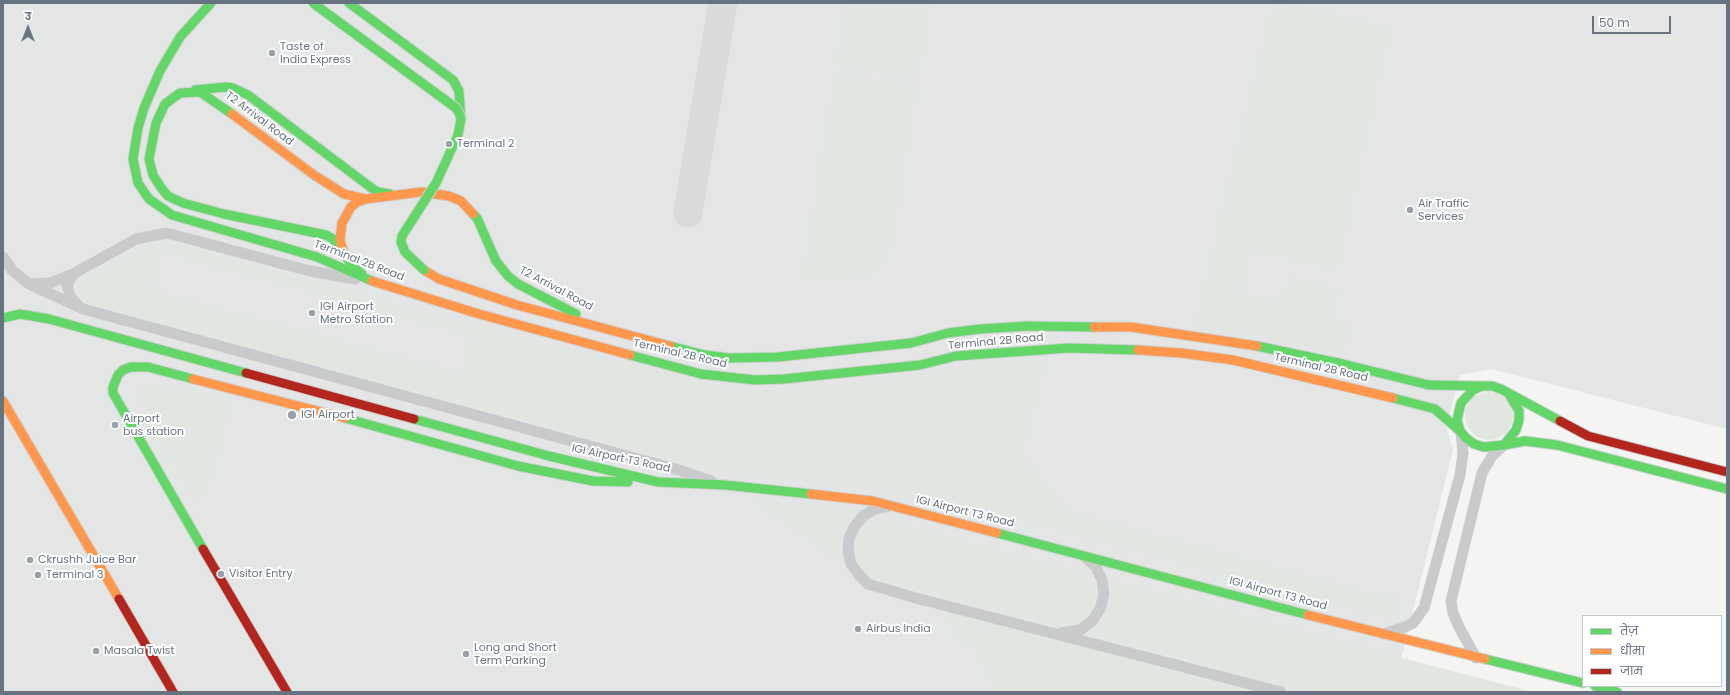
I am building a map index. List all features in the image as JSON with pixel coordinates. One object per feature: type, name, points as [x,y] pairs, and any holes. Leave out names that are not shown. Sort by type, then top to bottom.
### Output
[{"type":"main road","name":"Terminal 2B Road","points":[[211,3],[180,37],[152,88],[138,128],[134,159],[138,183],[156,206],[172,215],[317,257],[374,282],[479,314],[701,374],[730,379],[784,379],[920,366],[956,356],[993,352],[1069,348],[1125,349],[1181,353],[1233,360],[1424,405],[1435,409],[1460,431]]},
{"type":"main road","points":[[313,3],[456,108],[461,119]]},
{"type":"main road","name":"Terminal 2B Road","points":[[349,3],[453,80],[459,91],[461,119],[458,136],[436,183],[426,201],[402,236],[401,242],[405,252],[424,270],[439,279],[510,302],[604,329],[705,355],[753,358],[911,343],[948,333],[980,337],[1080,326],[1131,327],[1251,345],[1344,364],[1429,385],[1482,386]]},
{"type":"main road","points":[[374,282],[352,265],[343,250],[333,239],[320,233],[224,214],[183,203],[168,196],[157,183],[153,175],[150,150],[161,111],[172,98],[180,94],[216,87],[233,88],[240,91],[373,189],[385,194],[396,194]]},
{"type":"main road","name":"T2 Arrival Road","points":[[180,94],[200,92],[208,96],[334,189],[354,198],[366,199],[421,192],[439,194],[461,200],[477,218],[496,261],[508,276],[518,284],[604,329]]},
{"type":"main road","points":[[343,250],[340,240],[342,223],[351,207],[357,202],[366,199]]},
{"type":"main road","name":"IGI Airport T3 Road","points":[[3,318],[25,314],[49,319],[549,456],[658,482],[725,486],[873,501],[1072,551],[1382,634],[1582,683]]},
{"type":"main road","points":[[980,337],[984,350],[993,352]]},
{"type":"main road","points":[[287,692],[120,407],[113,392],[113,387],[118,375],[123,370],[131,367],[148,366],[396,431],[518,466],[563,476],[593,481],[658,482]]},
{"type":"main road","points":[[1727,472],[1588,436],[1501,388],[1492,386],[1482,386],[1470,392],[1461,403],[1457,420],[1460,431],[1474,444],[1484,447],[1525,441],[1553,444],[1727,489]]},
{"type":"main road","points":[[1504,445],[1516,430],[1519,420],[1519,411],[1510,394]]},
{"type":"main road","points":[[3,401],[173,692]]},
{"type":"main road","points":[[1599,687],[1617,692]]},
{"type":"street","points":[[29,284],[50,283],[72,274],[136,239],[166,233],[310,271],[374,282]]},
{"type":"street","points":[[3,257],[12,270],[29,284],[83,309],[672,468],[725,486]]},
{"type":"street","points":[[72,274],[67,285],[68,292],[73,301],[83,309]]},
{"type":"street","points":[[1382,634],[1405,628],[1413,623],[1424,608],[1460,475],[1463,453],[1460,431]]},
{"type":"street","points":[[1476,658],[1459,627],[1453,613],[1451,601],[1482,473],[1492,456],[1504,445]]},
{"type":"street","points":[[900,508],[887,506],[874,509],[863,516],[854,526],[849,538],[851,564],[868,584],[1281,692]]},
{"type":"street","points":[[1052,633],[1066,633],[1080,630],[1092,621],[1100,609],[1104,595],[1102,580],[1096,567],[1085,557],[1072,551]]},
{"type":"shaded area","points":[[3,3],[1727,3],[1727,429],[1491,369],[1460,375],[1446,426],[1453,450],[1393,692],[3,692]]},
{"type":"shaded area","points":[[848,3],[929,3],[917,72],[907,76],[838,64]]},
{"type":"shaded area","points":[[1275,3],[1286,3],[1388,29],[1335,268],[1250,247],[1238,293],[1283,304],[1290,279],[1338,291],[1330,322],[1347,327],[1340,354],[1197,323]]},
{"type":"shaded area","points":[[837,75],[915,86],[892,232],[883,261],[863,276],[804,280]]},
{"type":"shaded area","points":[[170,243],[477,327],[609,358],[734,390],[761,391],[921,377],[973,363],[1045,359],[1021,449],[1025,462],[1058,503],[1072,514],[1400,602],[1396,619],[935,496],[704,469],[90,305],[81,298],[79,287],[82,281],[154,245]],"holes":[[[161,250],[473,334],[462,375],[150,292]]]},
{"type":"shaded area","points":[[150,384],[229,402],[205,493],[195,498],[143,406],[141,391]]},
{"type":"shaded area","points":[[1489,392],[1498,394],[1506,399],[1511,407],[1513,416],[1511,425],[1506,433],[1498,438],[1489,440],[1480,438],[1472,433],[1467,425],[1465,416],[1467,407],[1472,399],[1480,394]]},
{"type":"shaded area","points":[[757,500],[862,510],[846,522],[841,530],[838,541],[838,552],[834,555]]},
{"type":"shaded area","points":[[877,522],[891,523],[1077,572],[1088,580],[1092,588],[1094,606],[1088,617],[1079,624],[1067,628],[1054,627],[868,576],[859,569],[853,556],[853,545],[855,537],[861,530]]},
{"type":"shaded area","points":[[1110,582],[1533,692],[1317,692],[1090,635],[1099,628],[1107,617],[1111,607]]},
{"type":"shaded area","points":[[948,611],[983,621],[972,633],[968,642],[962,642],[947,616]]},
{"type":"shaded area","points":[[1001,625],[1263,692],[998,692],[978,654],[977,646],[983,634],[988,629]]},
{"type":"taxiway","points":[[688,213],[723,3]]},
{"type":"traffic: fast","points":[[211,3],[180,37],[160,71],[144,108],[138,128],[133,159],[138,183],[149,199],[172,215],[317,257],[372,281]]},
{"type":"traffic: fast","points":[[313,3],[456,108],[459,113],[461,119],[458,135],[436,183],[402,236],[401,242],[405,252],[424,270]]},
{"type":"traffic: fast","points":[[349,3],[453,80],[459,91],[461,119]]},
{"type":"traffic: fast","points":[[195,90],[225,87],[233,88],[248,95],[373,189],[378,192],[390,194]]},
{"type":"traffic: fast","points":[[232,114],[200,92],[180,93],[165,104],[156,123],[149,159],[153,175],[162,189],[168,196],[183,203],[224,214],[326,235],[333,239],[352,265],[362,274]]},
{"type":"traffic: fast","points":[[473,214],[477,218],[496,261],[508,276],[518,284],[576,314]]},
{"type":"traffic: fast","points":[[3,318],[20,314],[49,319],[246,373]]},
{"type":"traffic: fast","points":[[670,346],[705,355],[729,358],[778,357],[911,343],[948,333],[980,329],[1027,326],[1094,327]]},
{"type":"traffic: fast","points":[[1257,346],[1343,364],[1429,385],[1482,386]]},
{"type":"traffic: fast","points":[[630,355],[701,374],[755,380],[784,379],[920,365],[956,356],[1069,348],[1138,350]]},
{"type":"traffic: fast","points":[[193,379],[148,367],[131,367],[123,370],[118,375],[113,387],[113,393],[203,549]]},
{"type":"traffic: fast","points":[[1509,394],[1519,411],[1519,420],[1516,430],[1504,445],[1484,447],[1474,444],[1466,438],[1460,431],[1457,420],[1461,403],[1473,390],[1482,386],[1492,386],[1501,389],[1560,421]]},
{"type":"traffic: fast","points":[[1393,398],[1435,409],[1460,431]]},
{"type":"traffic: fast","points":[[345,418],[518,466],[593,481],[628,482]]},
{"type":"traffic: fast","points":[[414,419],[549,456],[658,482],[725,485],[811,494]]},
{"type":"traffic: fast","points":[[1504,445],[1525,441],[1557,445],[1727,489]]},
{"type":"traffic: fast","points":[[997,533],[1308,615]]},
{"type":"traffic: fast","points":[[1485,659],[1582,683]]},
{"type":"traffic: fast","points":[[1599,687],[1617,692]]},
{"type":"traffic: slow","points":[[232,114],[314,175],[344,194],[366,199],[421,192],[449,196],[461,201],[473,214]]},
{"type":"traffic: slow","points":[[343,250],[340,240],[342,223],[351,207],[357,202],[366,199]]},
{"type":"traffic: slow","points":[[424,270],[439,279],[517,305],[670,346]]},
{"type":"traffic: slow","points":[[372,281],[479,314],[630,355]]},
{"type":"traffic: slow","points":[[1094,327],[1131,327],[1257,346]]},
{"type":"traffic: slow","points":[[1138,350],[1181,353],[1233,360],[1393,398]]},
{"type":"traffic: slow","points":[[193,379],[345,418]]},
{"type":"traffic: slow","points":[[3,401],[119,599]]},
{"type":"traffic: slow","points":[[811,494],[873,501],[997,533]]},
{"type":"traffic: slow","points":[[1308,615],[1485,659]]},
{"type":"traffic: jam","points":[[246,373],[414,419]]},
{"type":"traffic: jam","points":[[1560,421],[1588,436],[1727,472]]},
{"type":"traffic: jam","points":[[203,549],[287,692]]},
{"type":"traffic: jam","points":[[119,599],[173,692]]},
{"type":"place","name":"Taste of India Express","points":[[272,53]]},
{"type":"place","name":"Terminal 2","points":[[449,144]]},
{"type":"place","name":"Air Traffic Services","points":[[1410,210]]},
{"type":"place","name":"IGI Airport Metro Station","points":[[312,313]]},
{"type":"place","name":"IGI Airport","points":[[292,415]]},
{"type":"place","name":"Airport bus station","points":[[115,425]]},
{"type":"place","name":"Ckrushh Juice Bar","points":[[30,560]]},
{"type":"place","name":"Visitor Entry","points":[[221,574]]},
{"type":"place","name":"Terminal 3","points":[[38,575]]},
{"type":"place","name":"Airbus India","points":[[858,629]]},
{"type":"place","name":"Masala Twist","points":[[96,651]]},
{"type":"place","name":"Long and Short Term Parking","points":[[466,654]]}]
